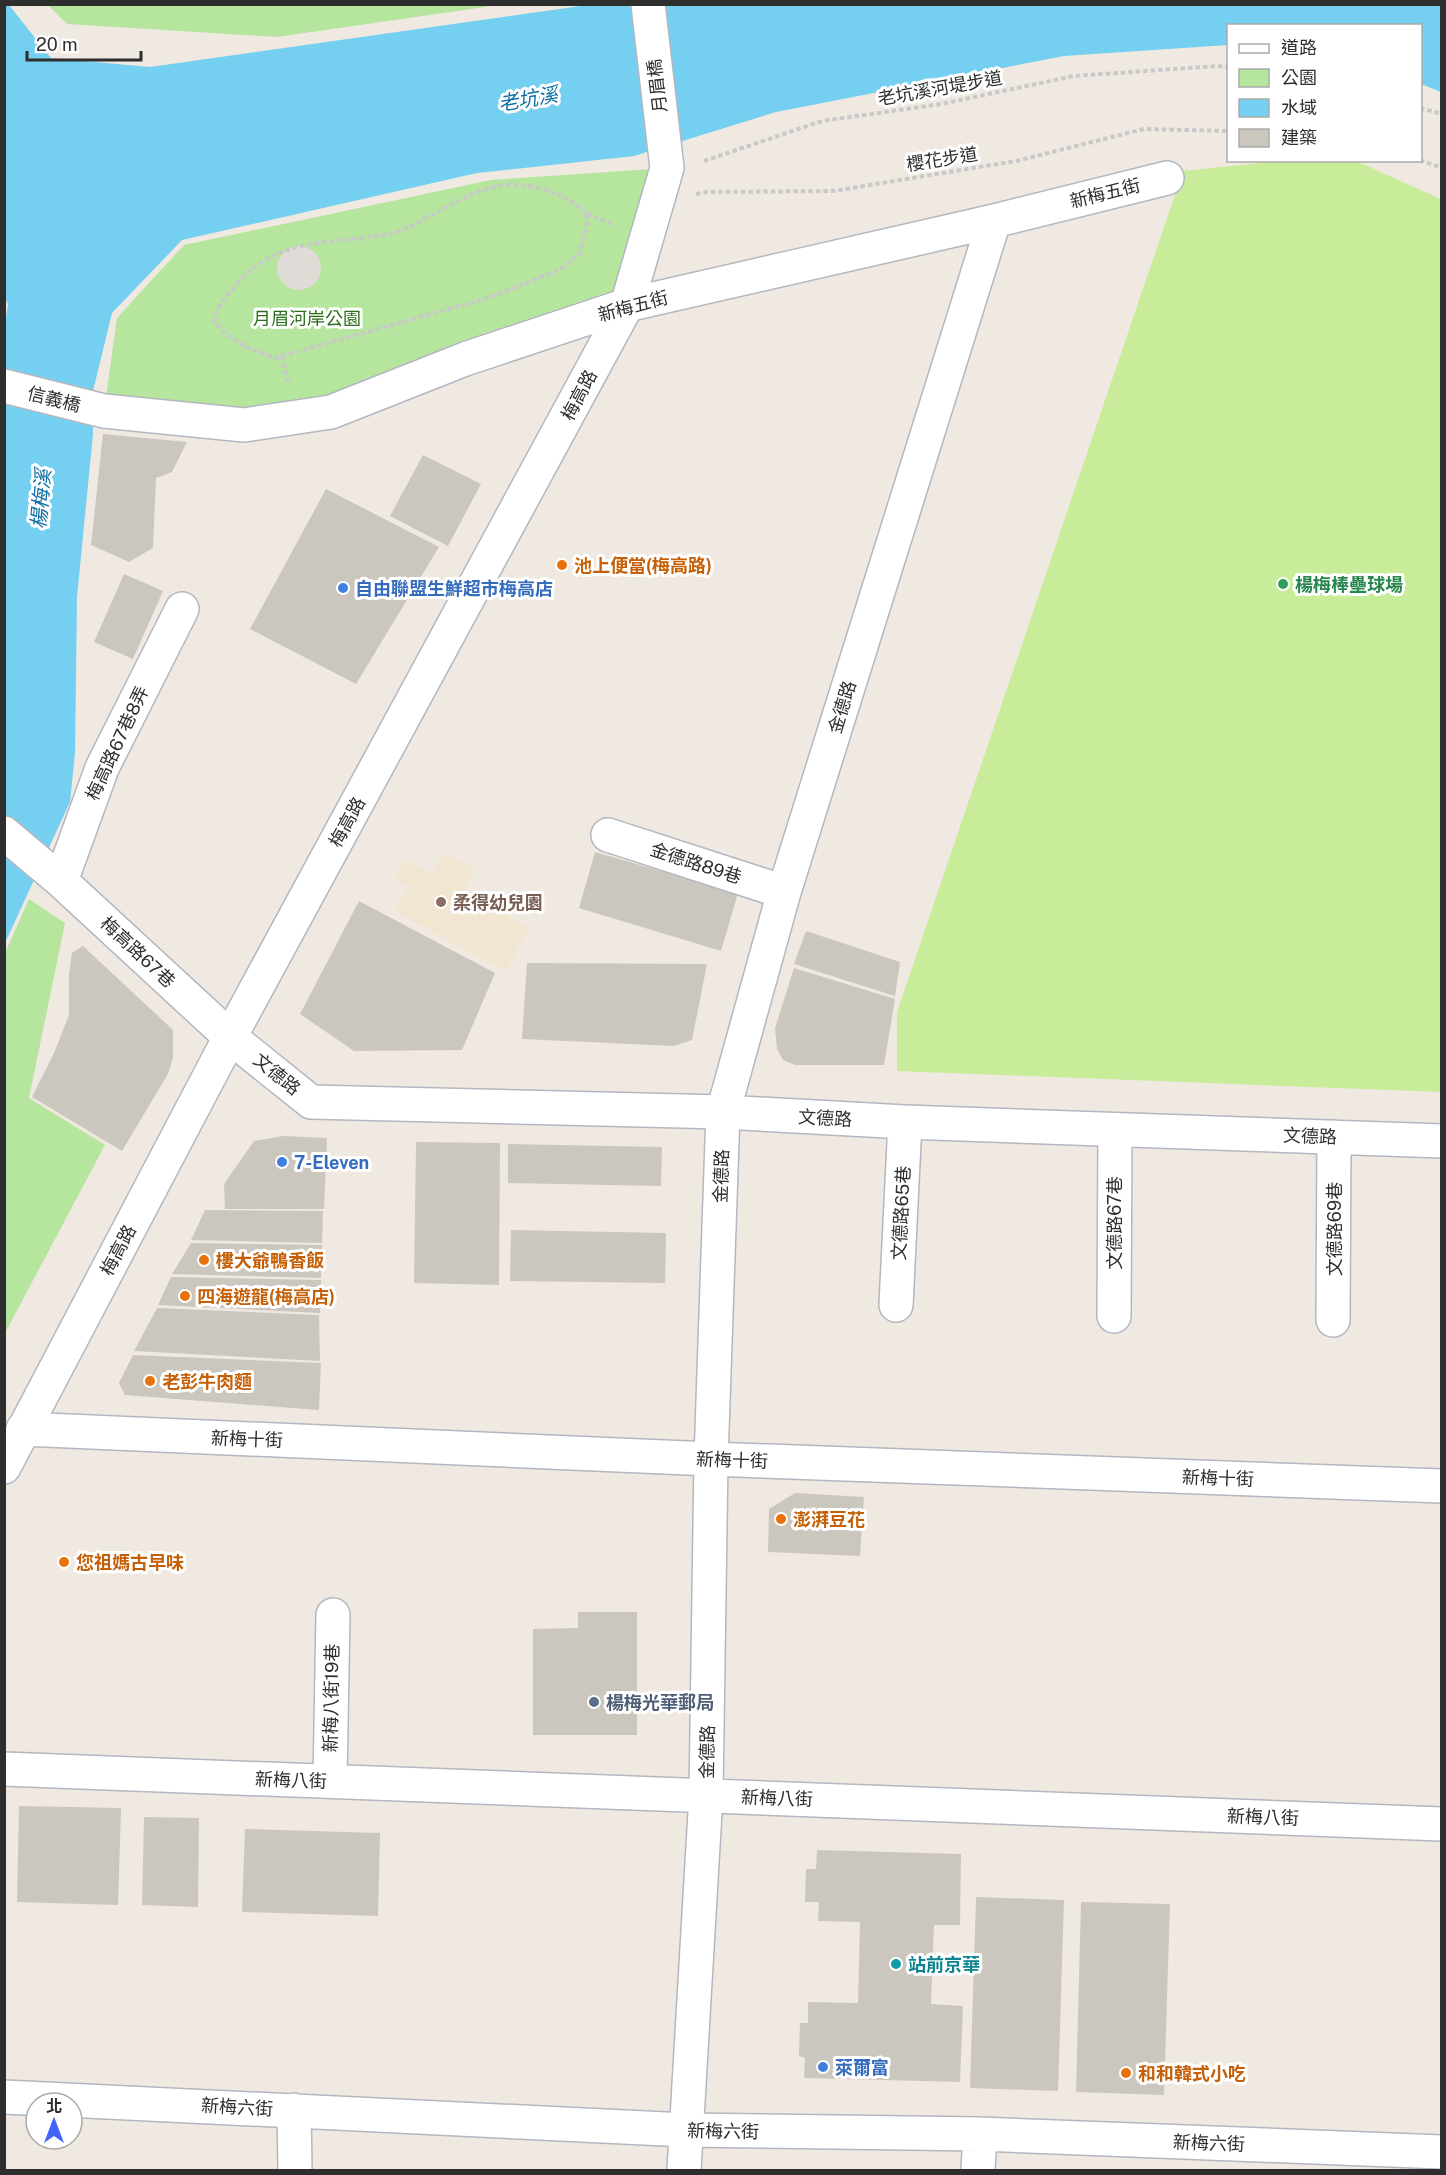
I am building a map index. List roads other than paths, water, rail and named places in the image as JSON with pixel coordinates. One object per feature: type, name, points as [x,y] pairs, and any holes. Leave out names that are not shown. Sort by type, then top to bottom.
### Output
[{"type":"street","name":"月眉橋","points":[[648,4],[663,181]]},
{"type":"street","name":"新梅五街","points":[[104,411],[244,425],[332,412],[465,359],[627,305],[994,221],[1167,178]]},
{"type":"street","name":"梅高路","points":[[4,1467],[230,1037],[627,305],[663,181]]},
{"type":"street","name":"金德路","points":[[684,2170],[706,1795],[711,1459],[723,1113],[784,892],[994,221]]},
{"type":"street","name":"信義橋","points":[[4,386],[104,411]]},
{"type":"street","name":"梅高路67巷8弄","points":[[53,874],[102,768],[182,609]]},
{"type":"street","name":"梅高路67巷","points":[[4,833],[53,874],[230,1037]]},
{"type":"street","name":"金德路89巷","points":[[608,835],[784,892]]},
{"type":"street","name":"文德路","points":[[230,1037],[311,1102],[723,1113],[905,1122],[1442,1141]]},
{"type":"street","name":"文德路65巷","points":[[896,1305],[905,1122]]},
{"type":"street","name":"文德路67巷","points":[[1114,1316],[1115,1130]]},
{"type":"street","name":"文德路69巷","points":[[1333,1320],[1334,1137]]},
{"type":"street","name":"新梅十街","points":[[23,1430],[711,1459],[1442,1486]]},
{"type":"street","name":"新梅八街19巷","points":[[330,1781],[333,1615]]},
{"type":"street","name":"新梅八街","points":[[4,1769],[1442,1824]]},
{"type":"street","name":"新梅六街","points":[[4,2097],[686,2130],[980,2134],[1442,2152]]},
{"type":"street","points":[[294,2110],[295,2170]]},
{"type":"street","points":[[978,2170],[980,2134]]},
{"type":"water","points":[[595,4],[1441,5],[1441,92],[1422,84],[1422,24],[1227,24],[1227,45],[1064,56],[776,112],[634,156],[477,173],[182,240],[112,313],[93,391],[93,434],[77,597],[75,753],[70,802],[5,943],[4,332],[8,304],[4,296],[5,5],[9,5],[51,58],[150,67]]},
{"type":"place","name":"池上便當(梅高路)","points":[[562,565]]},
{"type":"place","name":"楊梅棒壘球場","points":[[1283,584]]},
{"type":"place","name":"自由聯盟生鮮超市梅高店","points":[[343,588]]},
{"type":"place","name":"柔得幼兒園","points":[[441,902]]},
{"type":"place","name":"7-Eleven","points":[[282,1162]]},
{"type":"place","name":"樓大爺鴨香飯","points":[[204,1260]]},
{"type":"place","name":"四海遊龍(梅高店)","points":[[185,1296]]},
{"type":"place","name":"老彭牛肉麵","points":[[150,1381]]},
{"type":"place","name":"澎湃豆花","points":[[781,1519]]},
{"type":"place","name":"您祖媽古早味","points":[[64,1562]]},
{"type":"place","name":"楊梅光華郵局","points":[[594,1702]]},
{"type":"place","name":"站前京華","points":[[896,1964]]},
{"type":"place","name":"萊爾富","points":[[823,2067]]},
{"type":"place","name":"和和韓式小吃","points":[[1126,2073]]},
{"type":"water label","name":"老坑溪","points":[[528,99]]},
{"type":"water label","name":"楊梅溪","points":[[41,499]]},
{"type":"park label","name":"月眉河岸公園","points":[[307,318]]}]
